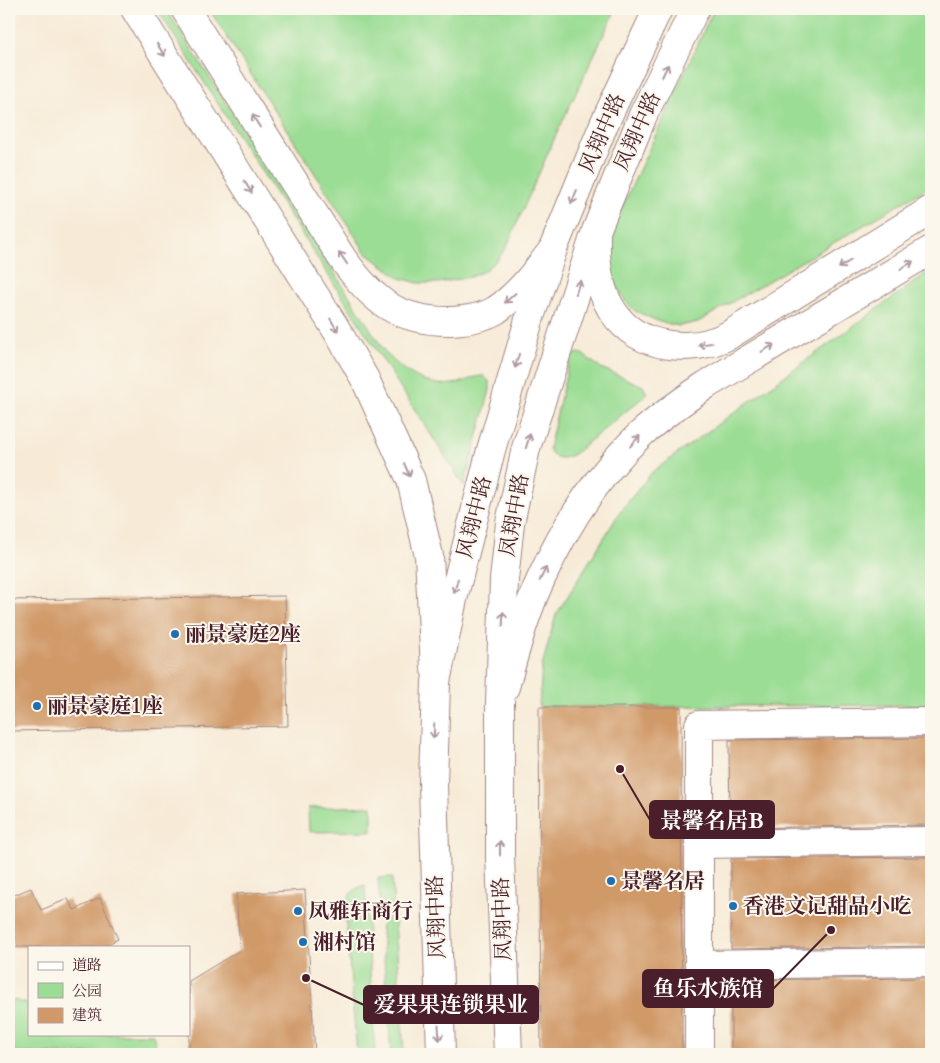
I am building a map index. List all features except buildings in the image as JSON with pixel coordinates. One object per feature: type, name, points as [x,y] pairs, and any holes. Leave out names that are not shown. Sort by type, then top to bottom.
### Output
[{"type":"main road","points":[[135,9],[336,329],[394,439],[411,480],[429,556],[436,682]]},
{"type":"main road","points":[[186,9],[342,258],[358,280],[386,307],[427,321],[462,321],[478,318],[494,311],[507,301],[531,277],[553,249]]},
{"type":"main road","name":"风翔中路","points":[[441,1054],[433,794],[436,682],[453,598],[491,450],[529,320],[553,249],[604,124],[658,9]]},
{"type":"main road","name":"凤翔中路","points":[[508,1054],[500,856],[500,703],[504,580],[510,523],[526,448],[596,231],[644,115],[695,9]]},
{"type":"main road","points":[[596,231],[598,276],[614,315],[633,330],[654,341],[686,346],[714,343],[729,335],[931,210]]},
{"type":"main road","points":[[500,703],[524,624],[540,580],[561,538],[607,472],[642,433],[672,408],[706,385],[931,250]]},
{"type":"main road","points":[[699,1054],[699,724],[931,722]]},
{"type":"main road","points":[[699,844],[931,841]]},
{"type":"main road","points":[[699,965],[931,962]]},
{"type":"green space","points":[[157,9],[166,9],[385,352],[400,366],[427,382],[437,384],[458,383],[484,376],[490,382],[490,390],[464,486]]},
{"type":"green space","points":[[209,9],[616,9],[555,137],[506,248],[497,260],[484,271],[470,277],[438,283],[418,283],[400,278],[366,253]]},
{"type":"green space","points":[[714,9],[931,9],[931,186],[698,322],[679,326],[660,322],[635,311],[625,301],[611,274],[606,254],[611,231]]},
{"type":"green space","points":[[931,270],[931,705],[539,707],[542,666],[556,615],[620,512],[652,472]]},
{"type":"green space","points":[[577,353],[582,354],[601,368],[643,386],[647,394],[574,454],[558,458],[552,455],[549,448],[570,358]]},
{"type":"green space","points":[[372,806],[372,831],[309,832],[308,808]]},
{"type":"green space","points":[[392,877],[404,1054],[391,1054],[378,878]]},
{"type":"green space","points":[[365,885],[375,1054],[357,1054],[345,912],[350,895],[356,889]]},
{"type":"green space","points":[[9,999],[28,1004],[28,1036],[154,1036],[158,1054],[9,1054]]},
{"type":"place","name":"丽景豪庭2座","points":[[175,634]]},
{"type":"place","name":"丽景豪庭1座","points":[[37,706]]},
{"type":"place","name":"景馨名居B","points":[[620,769]]},
{"type":"place","name":"景馨名居","points":[[611,881]]},
{"type":"place","name":"香港文记甜品小吃","points":[[733,906]]},
{"type":"place","name":"凤雅轩商行","points":[[298,911]]},
{"type":"place","name":"鱼乐水族馆","points":[[831,930]]},
{"type":"place","name":"湘村馆","points":[[303,942]]},
{"type":"place","name":"爱果果连锁果业","points":[[306,978]]}]
